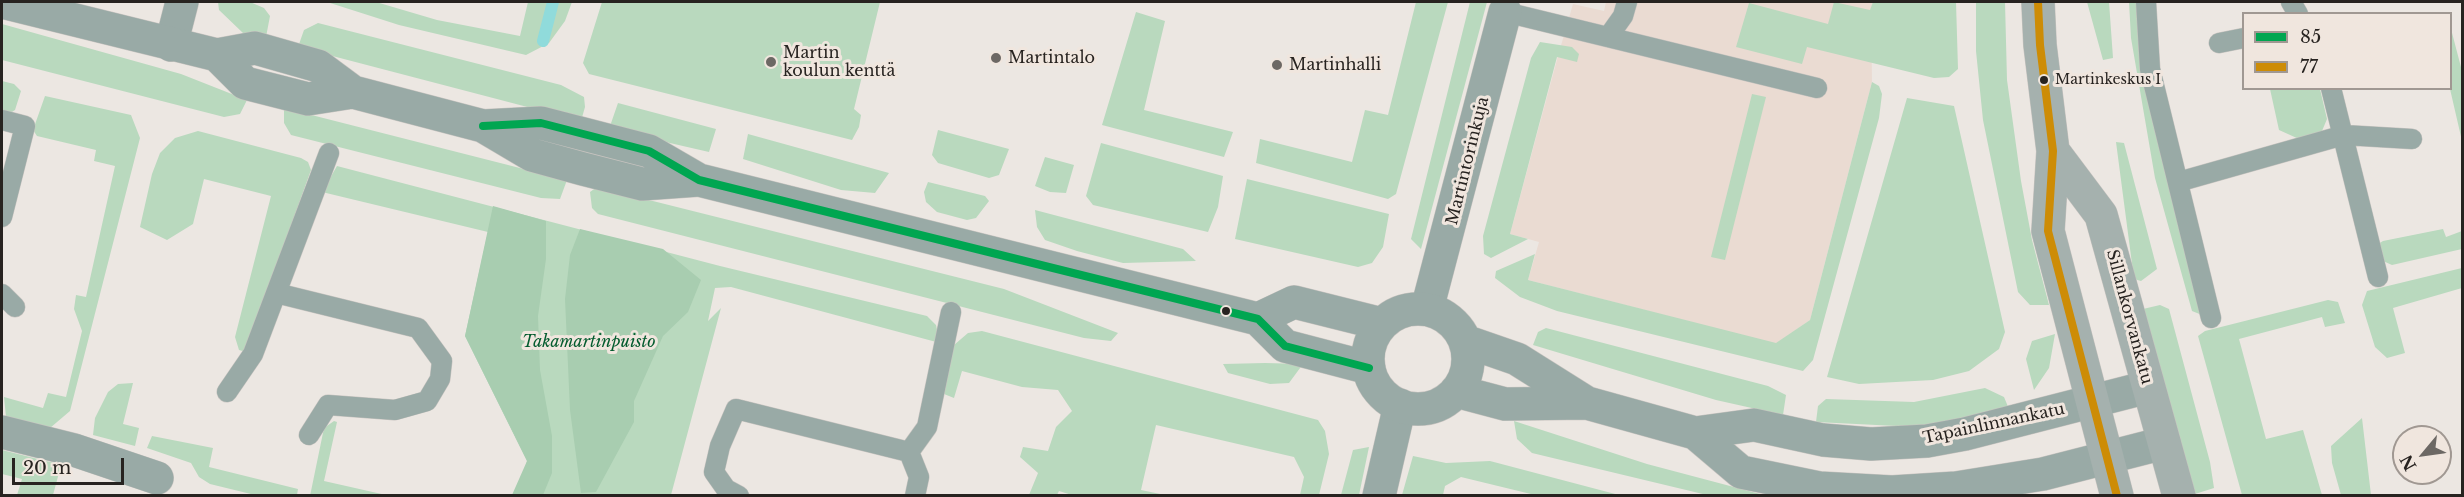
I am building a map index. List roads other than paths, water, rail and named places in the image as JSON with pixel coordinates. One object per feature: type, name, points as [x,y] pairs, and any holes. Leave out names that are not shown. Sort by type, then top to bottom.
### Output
[{"type":"main road","name":"Sillankorvankatu","points":[[2038,2],[2040,45],[2053,151],[2048,231],[2117,495]]},
{"type":"main road","name":"Sillankorvankatu","points":[[2053,151],[2101,215],[2179,495]]},
{"type":"street","points":[[2,2],[171,45],[217,54],[255,48],[318,66],[353,92],[483,126],[541,123],[552,125],[649,151],[699,180],[1258,320],[1285,346],[1369,368]]},
{"type":"street","points":[[171,45],[183,2]]},
{"type":"street","name":"Martintorinkuja","points":[[1428,309],[1505,12]]},
{"type":"street","points":[[1258,320],[1294,302],[1382,324]]},
{"type":"street","points":[[1428,309],[1443,316],[1456,326],[1465,341],[1467,367],[1456,391],[1444,401],[1431,407],[1415,409],[1400,405],[1380,391],[1369,368],[1368,352],[1373,336],[1382,324],[1403,311],[1428,309]]},
{"type":"street","name":"Tapainlinnankatu","points":[[1465,341],[1517,358],[1587,403]]},
{"type":"street","name":"Tapainlinnankatu","points":[[1456,391],[1505,404],[1587,403],[1695,433],[1754,425],[1823,440],[1871,444],[1927,441],[2092,403],[2148,387]]},
{"type":"street","points":[[1379,495],[1400,405]]},
{"type":"street","points":[[2,432],[74,450],[157,478]]},
{"type":"street","name":"Tapainlinnankatu","points":[[1695,433],[1741,472],[1819,488],[1892,492],[1956,488],[2043,474],[2164,443]]},
{"type":"lane","points":[[1608,36],[1623,16],[1627,2]]},
{"type":"lane","points":[[2146,2],[2151,69],[2211,318]]},
{"type":"lane","points":[[1505,12],[1817,88]]},
{"type":"lane","points":[[2218,43],[2242,38]]},
{"type":"lane","points":[[2332,90],[2378,277]]},
{"type":"lane","points":[[2,120],[25,126],[2,217]]},
{"type":"lane","points":[[2178,182],[2344,135],[2412,139]]},
{"type":"lane","points":[[227,392],[254,354],[329,153]]},
{"type":"lane","points":[[276,293],[418,328],[442,361],[440,379],[427,400],[396,410],[328,405],[309,435]]},
{"type":"lane","points":[[909,453],[927,427],[951,312]]},
{"type":"lane","points":[[739,495],[726,489],[714,472],[720,446],[736,409],[909,453]]},
{"type":"lane","points":[[909,453],[919,477],[915,495]]},
{"type":"waterway","points":[[543,41],[553,2]]},
{"type":"place","name":"Martintalo","points":[[996,58]]},
{"type":"place","name":"Martin koulun kenttä","points":[[771,62]]},
{"type":"place","name":"Martinhalli","points":[[1277,65]]},
{"type":"place","name":"Martinkeskus I","points":[[2044,80]]},
{"type":"park label","name":"Takamartinpuisto","points":[[589,342]]}]
